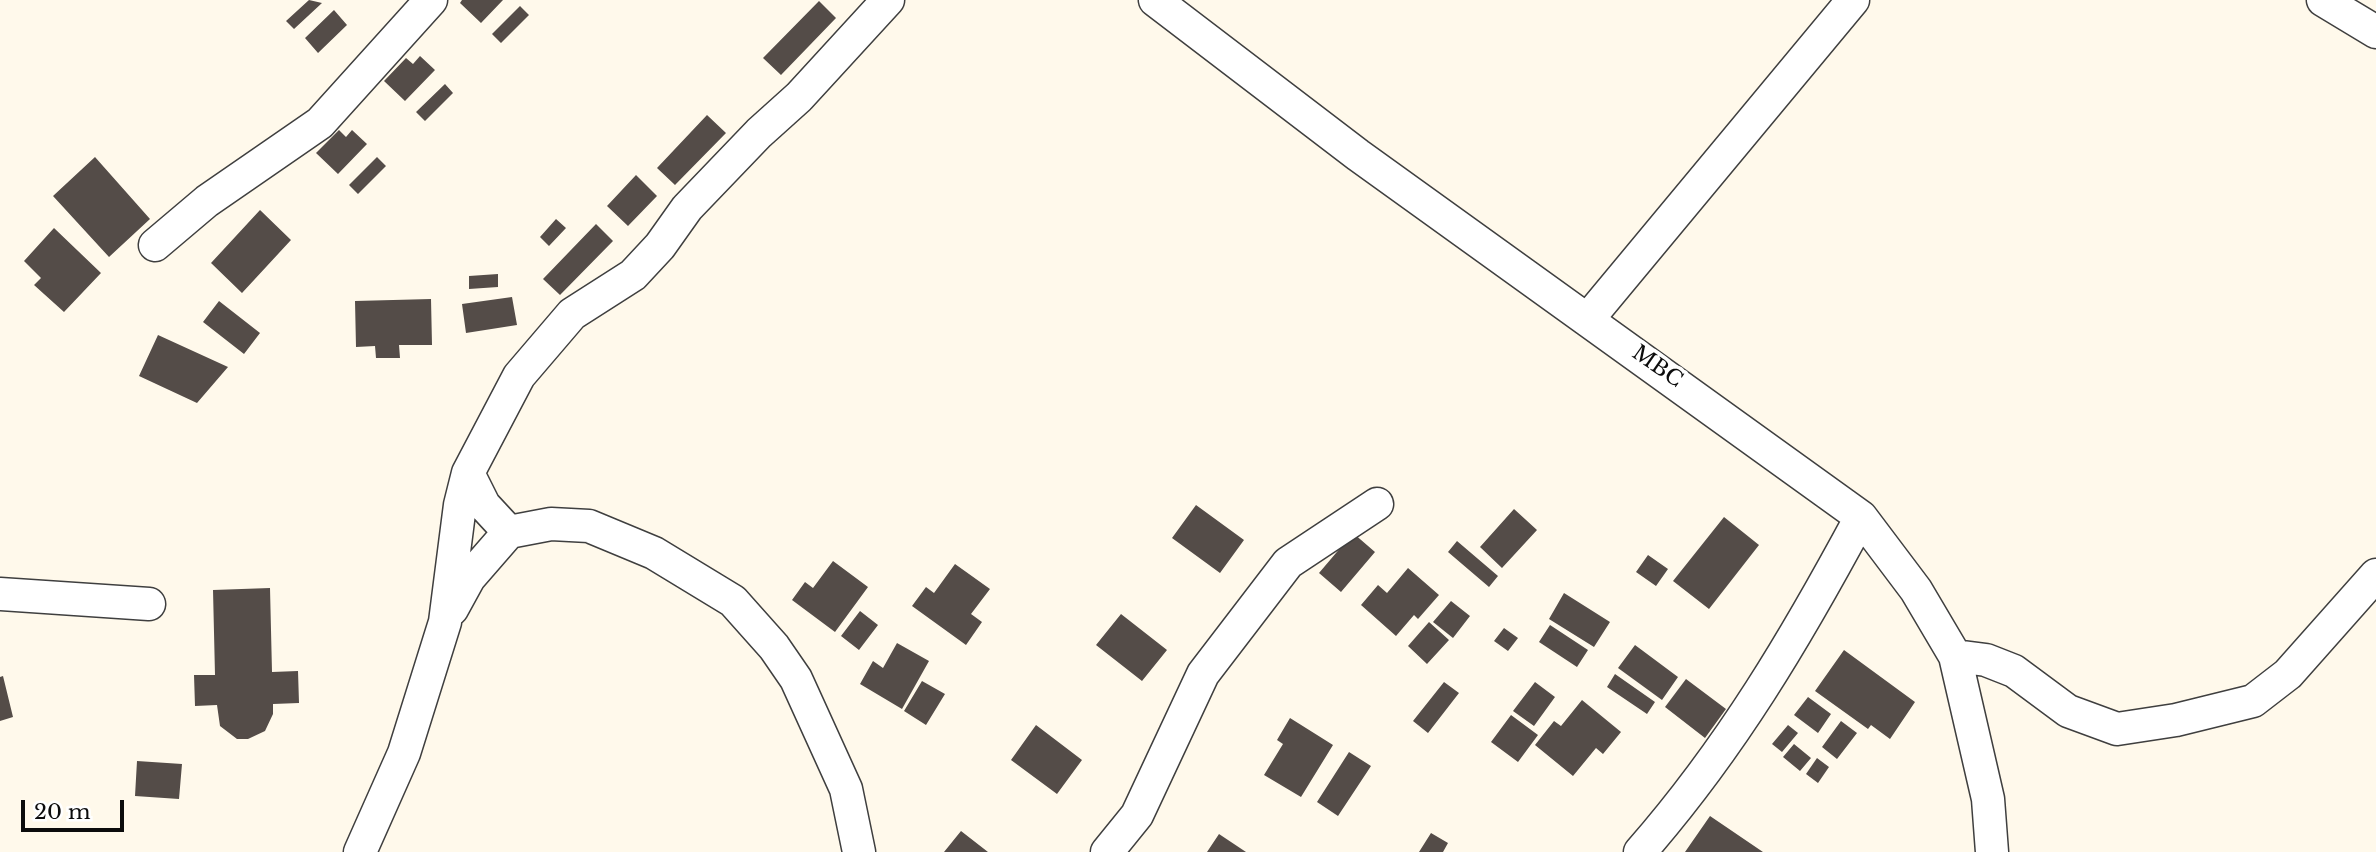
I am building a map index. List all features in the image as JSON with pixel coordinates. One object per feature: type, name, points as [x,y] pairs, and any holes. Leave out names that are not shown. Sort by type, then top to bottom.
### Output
[{"type":"street","points":[[155,245],[206,201],[320,123],[431,0]]},
{"type":"street","points":[[360,852],[404,753],[445,622],[460,505],[468,473],[519,376],[546,340],[572,314],[633,275],[660,246],[687,208],[759,133],[799,97],[888,0]]},
{"type":"street","name":"MBC","points":[[1155,0],[1358,155],[1861,517],[1916,590],[1955,656],[1988,799],[1992,852]]},
{"type":"street","points":[[1588,319],[1853,0]]},
{"type":"street","points":[[2323,0],[2376,32]]},
{"type":"street","points":[[468,473],[484,505],[509,532]]},
{"type":"street","points":[[1107,852],[1137,815],[1203,674],[1288,563],[1377,504]]},
{"type":"street","points":[[1640,852],[1713,764],[1762,692],[1812,610],[1861,517]]},
{"type":"street","points":[[445,622],[469,578],[509,532],[551,524],[589,526],[654,553],[733,601],[774,647],[796,679],[846,789],[859,852]]},
{"type":"street","points":[[1955,656],[1986,660],[2014,671],[2068,711],[2117,729],[2176,720],[2253,701],[2288,674],[2376,575]]},
{"type":"street","points":[[0,594],[149,604]]},
{"type":"building","points":[[309,0],[322,3],[294,29],[286,21]]},
{"type":"building","points":[[462,0],[503,0],[481,23],[460,3]]},
{"type":"building","points":[[819,1],[836,18],[781,75],[763,58]]},
{"type":"building","points":[[520,6],[529,15],[501,43],[492,34]]},
{"type":"building","points":[[334,10],[347,25],[318,53],[305,38]]},
{"type":"building","points":[[420,56],[435,70],[405,101],[384,81],[406,58],[413,64]]},
{"type":"building","points":[[445,84],[453,93],[425,121],[416,112]]},
{"type":"building","points":[[707,115],[726,133],[675,185],[657,168]]},
{"type":"building","points":[[339,130],[346,137],[352,130],[367,144],[338,174],[316,153]]},
{"type":"building","points":[[95,157],[150,219],[109,257],[53,196]]},
{"type":"building","points":[[377,157],[386,166],[358,194],[349,185]]},
{"type":"building","points":[[636,175],[657,196],[628,226],[607,206]]},
{"type":"building","points":[[260,210],[291,240],[242,293],[211,263]]},
{"type":"building","points":[[556,219],[566,228],[549,246],[540,237]]},
{"type":"building","points":[[596,224],[613,241],[560,295],[543,279]]},
{"type":"building","points":[[54,228],[101,273],[64,312],[34,285],[41,278],[24,261]]},
{"type":"building","points":[[498,274],[498,287],[469,289],[469,276]]},
{"type":"building","points":[[512,297],[517,325],[466,333],[462,304]]},
{"type":"building","points":[[431,299],[432,345],[399,345],[400,358],[376,358],[375,346],[356,347],[355,301]]},
{"type":"building","points":[[219,301],[260,333],[244,354],[203,322]]},
{"type":"building","points":[[158,335],[228,367],[197,403],[139,376]]},
{"type":"building","points":[[1196,505],[1244,540],[1220,573],[1172,538]]},
{"type":"building","points":[[1514,509],[1537,530],[1502,568],[1480,547]]},
{"type":"building","points":[[1724,517],[1759,545],[1709,609],[1673,581]]},
{"type":"building","points":[[1353,533],[1375,552],[1341,592],[1319,573]]},
{"type":"building","points":[[1457,541],[1498,576],[1489,587],[1448,552]]},
{"type":"building","points":[[1648,555],[1668,569],[1656,586],[1636,572]]},
{"type":"building","points":[[833,561],[868,587],[835,632],[792,600],[805,582],[813,588]]},
{"type":"building","points":[[955,564],[990,589],[971,614],[982,622],[966,645],[912,606],[926,587],[934,593]]},
{"type":"building","points":[[1408,568],[1439,595],[1418,619],[1414,615],[1396,636],[1361,605],[1378,585],[1387,593]]},
{"type":"building","points":[[270,588],[272,672],[298,671],[299,703],[273,704],[273,714],[265,731],[248,739],[237,739],[220,726],[217,705],[195,706],[194,675],[215,675],[213,590]]},
{"type":"building","points":[[1564,593],[1610,622],[1594,647],[1549,619]]},
{"type":"building","points":[[1451,601],[1470,616],[1453,638],[1433,622]]},
{"type":"building","points":[[860,611],[878,625],[859,650],[841,636]]},
{"type":"building","points":[[1121,614],[1167,650],[1142,681],[1096,645]]},
{"type":"building","points":[[1429,622],[1449,640],[1427,664],[1408,646]]},
{"type":"building","points":[[1550,625],[1588,650],[1577,667],[1539,642]]},
{"type":"building","points":[[1504,628],[1518,638],[1508,651],[1494,641]]},
{"type":"building","points":[[897,643],[929,661],[902,709],[860,684],[873,661],[883,668]]},
{"type":"building","points":[[1635,645],[1678,677],[1662,700],[1618,668]]},
{"type":"building","points":[[1844,650],[1915,702],[1890,739],[1871,725],[1868,729],[1815,691]]},
{"type":"building","points":[[1615,674],[1655,702],[1647,714],[1607,687]]},
{"type":"building","points":[[3,676],[13,717],[0,721],[0,677]]},
{"type":"building","points":[[1686,679],[1726,709],[1705,738],[1665,707]]},
{"type":"building","points":[[922,681],[945,694],[926,725],[904,711]]},
{"type":"building","points":[[1444,682],[1459,693],[1428,733],[1413,721]]},
{"type":"building","points":[[1535,682],[1555,697],[1534,726],[1513,711]]},
{"type":"building","points":[[1808,697],[1831,714],[1818,733],[1794,715]]},
{"type":"building","points":[[1582,700],[1621,732],[1603,754],[1596,748],[1573,776],[1535,745],[1554,721],[1561,726]]},
{"type":"building","points":[[1511,715],[1538,735],[1518,762],[1491,742]]},
{"type":"building","points":[[1290,718],[1333,745],[1301,797],[1264,775],[1283,744],[1277,740]]},
{"type":"building","points":[[1841,721],[1857,733],[1837,759],[1822,747]]},
{"type":"building","points":[[1036,725],[1082,760],[1057,794],[1011,760]]},
{"type":"building","points":[[1788,725],[1798,733],[1782,752],[1772,744]]},
{"type":"building","points":[[1794,744],[1811,758],[1800,771],[1783,757]]},
{"type":"building","points":[[1349,752],[1371,766],[1338,816],[1317,802]]},
{"type":"building","points":[[1817,758],[1829,767],[1818,783],[1806,774]]},
{"type":"building","points":[[137,761],[182,764],[179,799],[135,796]]},
{"type":"building","points":[[1710,816],[1763,852],[1685,852]]},
{"type":"building","points":[[961,831],[988,852],[944,852]]},
{"type":"building","points":[[1431,833],[1448,843],[1443,852],[1419,852]]},
{"type":"building","points":[[1219,834],[1246,852],[1207,852]]}]
